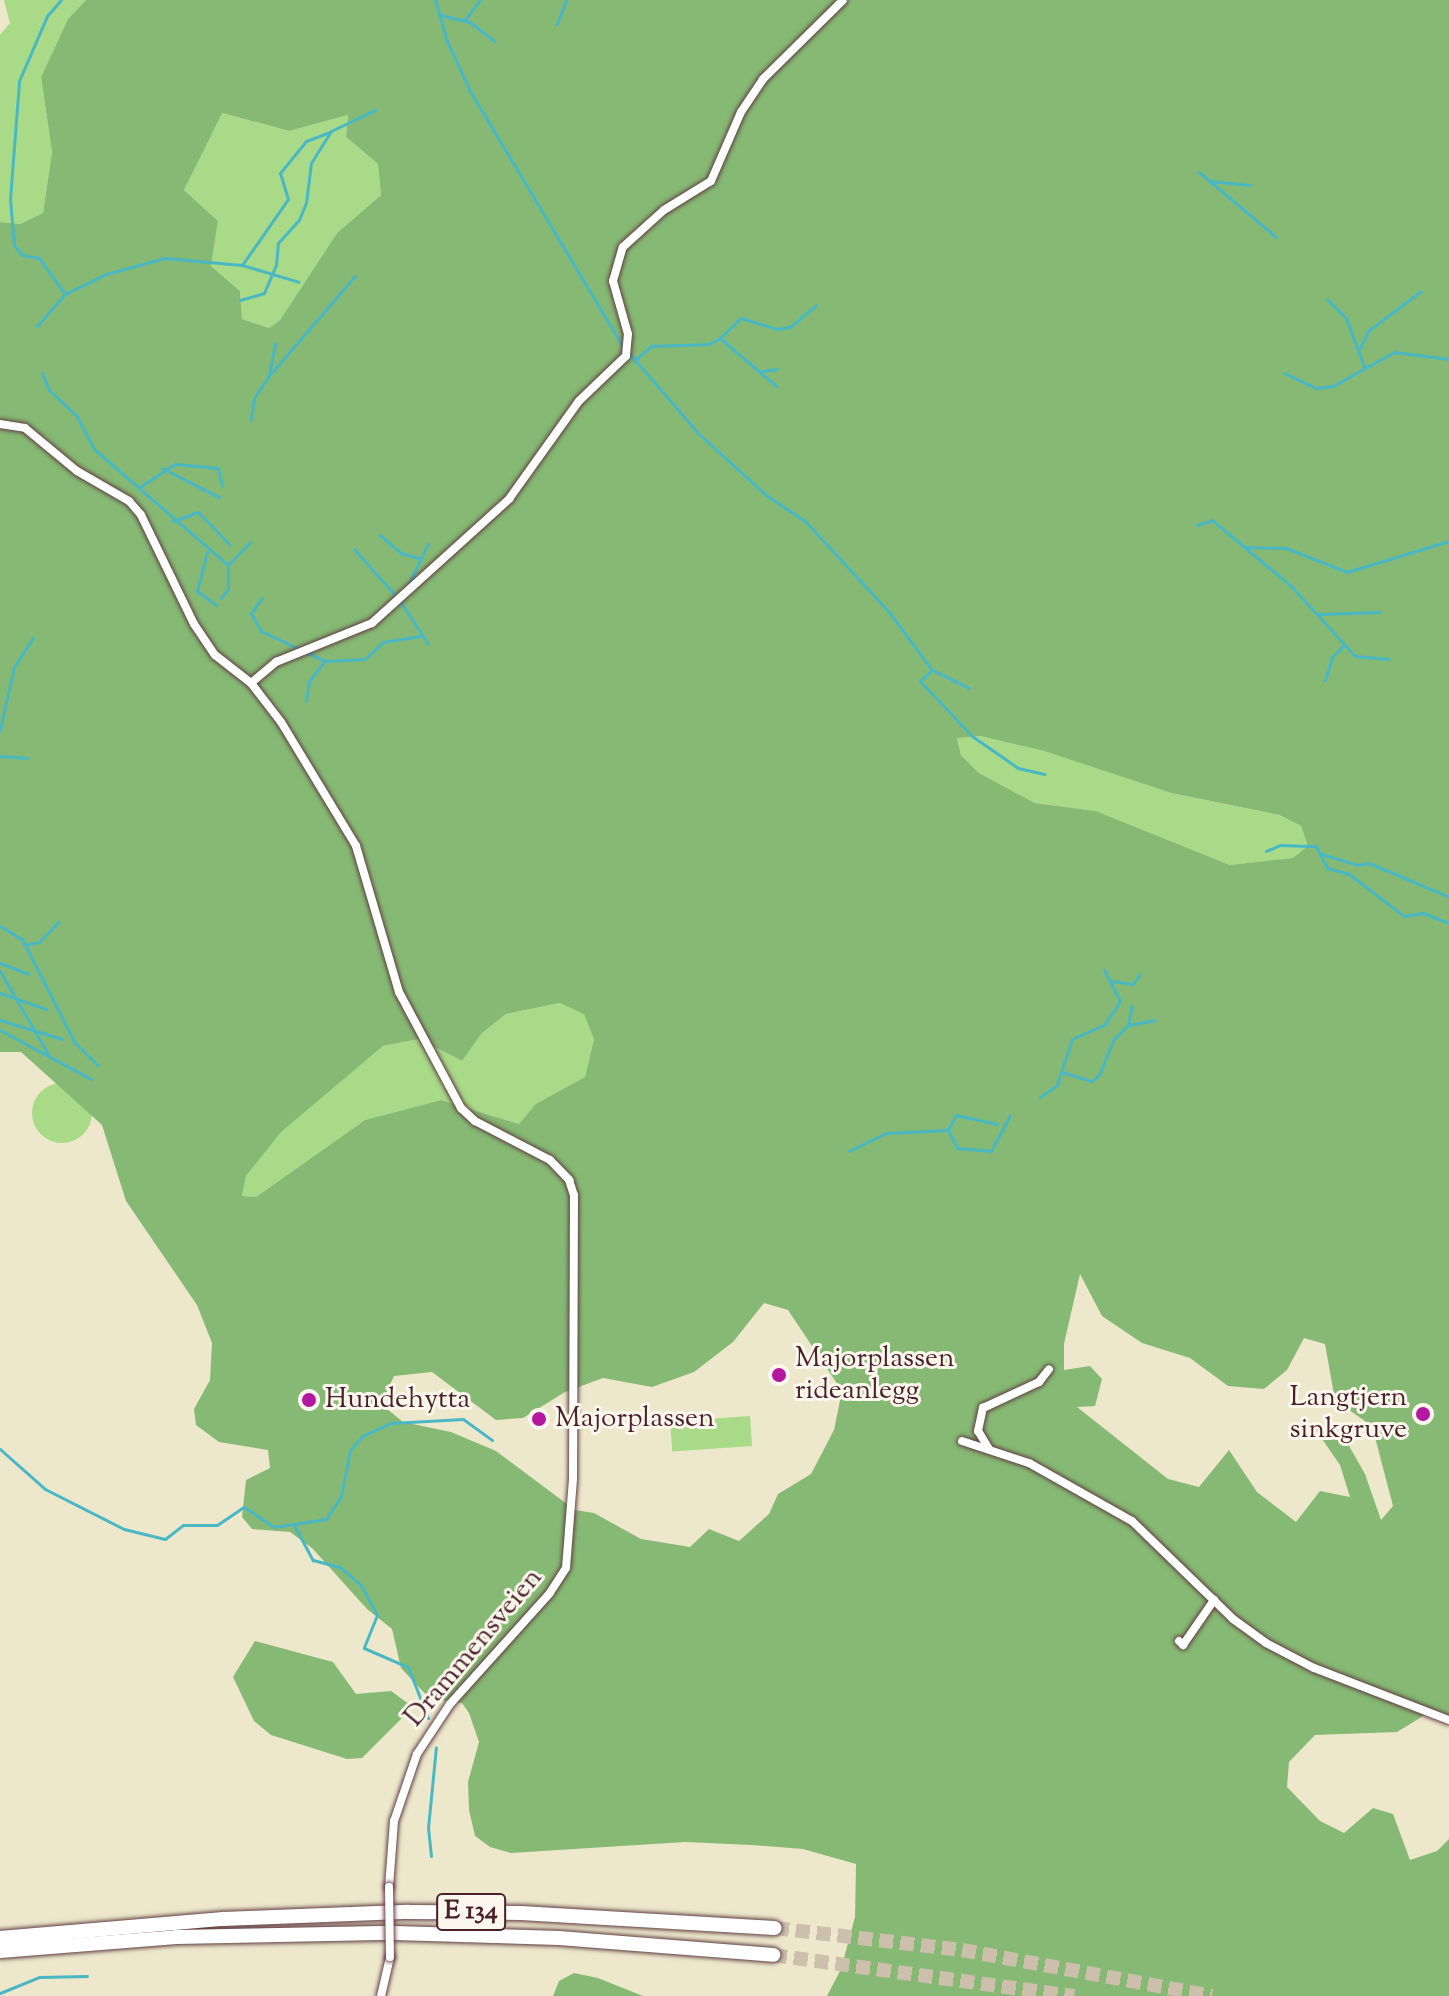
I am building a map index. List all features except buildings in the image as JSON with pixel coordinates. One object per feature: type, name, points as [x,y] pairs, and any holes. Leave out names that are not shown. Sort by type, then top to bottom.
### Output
[{"type":"highway","name":"E 134","points":[[0,1938],[223,1919],[409,1912],[521,1913],[775,1928]]},
{"type":"highway","name":"E 134","points":[[0,1951],[188,1937],[394,1933],[559,1938],[773,1955]]},
{"type":"street","points":[[251,683],[276,662],[372,623],[509,499],[579,401],[626,356],[629,340],[613,281],[623,247],[664,210],[711,181],[741,112],[763,79],[843,0]]},
{"type":"street","name":"Drammensveien","points":[[0,424],[25,428],[77,471],[129,501],[158,546],[194,624],[215,655],[251,683],[294,741],[356,846],[399,992],[461,1108],[475,1121],[536,1150],[569,1180],[576,1212],[574,1386],[570,1541],[564,1574],[450,1704],[417,1754],[394,1821],[389,1887],[390,1957],[381,1996]]},
{"type":"street","points":[[989,1449],[978,1431],[983,1408],[1039,1382],[1049,1369]]},
{"type":"street","points":[[962,1441],[1029,1463],[1132,1521],[1214,1600],[1277,1649],[1449,1720]]},
{"type":"street","points":[[1179,1641],[1183,1645],[1214,1600]]},
{"type":"green space","points":[[4,0],[86,0],[68,19],[41,77],[52,152],[43,213],[20,224],[0,222],[0,35],[10,23]]},
{"type":"green space","points":[[86,0],[1449,0],[1449,1724],[1428,1713],[1397,1732],[1315,1735],[1289,1762],[1287,1787],[1320,1821],[1344,1833],[1373,1808],[1393,1814],[1410,1860],[1437,1851],[1449,1839],[1449,1996],[827,1996],[841,1969],[855,1917],[856,1864],[803,1849],[751,1845],[685,1842],[511,1853],[490,1847],[475,1836],[469,1810],[468,1782],[479,1742],[469,1713],[462,1703],[430,1699],[401,1668],[392,1629],[367,1609],[312,1548],[290,1532],[252,1529],[242,1517],[246,1480],[270,1468],[268,1450],[219,1442],[196,1425],[194,1409],[210,1380],[212,1343],[197,1305],[126,1201],[102,1125],[21,1052],[0,1052],[0,222],[20,224],[43,213],[52,152],[41,77],[68,19]],"holes":[[[222,113],[289,131],[348,115],[346,137],[378,164],[381,195],[337,233],[280,320],[269,328],[242,319],[240,291],[211,266],[218,221],[184,190]],[[980,736],[1044,751],[1171,793],[1279,815],[1301,826],[1308,846],[1293,858],[1230,865],[1096,811],[1035,803],[979,773],[961,755],[957,738]],[[560,1003],[584,1014],[594,1039],[585,1077],[536,1104],[519,1124],[441,1100],[365,1120],[256,1197],[242,1196],[246,1176],[281,1132],[383,1046],[419,1039],[462,1061],[482,1033],[506,1014]],[[1080,1274],[1102,1316],[1142,1343],[1190,1358],[1228,1386],[1264,1389],[1287,1370],[1304,1338],[1325,1344],[1335,1400],[1372,1426],[1393,1506],[1381,1520],[1365,1474],[1344,1437],[1311,1423],[1340,1465],[1350,1497],[1320,1491],[1296,1522],[1257,1492],[1229,1450],[1199,1487],[1168,1479],[1077,1407],[1095,1406],[1102,1379],[1090,1366],[1064,1370],[1064,1344]],[[764,1303],[788,1310],[842,1391],[834,1430],[811,1474],[778,1494],[769,1514],[739,1541],[709,1529],[690,1547],[641,1539],[594,1513],[575,1510],[496,1451],[451,1432],[403,1422],[381,1404],[394,1376],[432,1372],[496,1420],[523,1418],[565,1392],[603,1378],[652,1387],[694,1372],[733,1342]]]},
{"type":"green space","points":[[221,113],[289,131],[348,115],[346,137],[378,164],[381,195],[337,233],[280,320],[269,328],[242,319],[240,291],[211,266],[218,221],[184,190]]},
{"type":"green space","points":[[980,736],[1044,751],[1171,793],[1278,815],[1301,826],[1309,846],[1294,858],[1230,865],[1096,811],[1035,803],[979,773],[961,755],[957,737]]},
{"type":"green space","points":[[560,1003],[585,1013],[594,1039],[585,1077],[537,1104],[519,1124],[441,1100],[365,1120],[256,1197],[242,1196],[246,1176],[281,1131],[383,1046],[419,1039],[462,1061],[482,1033],[506,1014]]},
{"type":"green space","points":[[62,1083],[74,1085],[83,1092],[90,1101],[90,1125],[83,1134],[74,1141],[62,1143],[50,1141],[41,1134],[34,1125],[32,1113],[34,1101],[41,1092],[50,1085]]},
{"type":"green space","points":[[750,1416],[752,1446],[672,1452],[670,1422]]},
{"type":"green space","points":[[255,1641],[333,1662],[356,1694],[391,1691],[413,1707],[362,1758],[347,1759],[271,1735],[254,1721],[233,1677]]},
{"type":"green space","points":[[574,1973],[598,1978],[643,1996],[553,1996],[559,1981]]},
{"type":"waterway","points":[[37,326],[65,294],[39,258],[22,255],[14,245],[10,199],[19,81],[47,16],[61,0]]},
{"type":"waterway","points":[[435,0],[447,41],[470,91],[624,348]]},
{"type":"waterway","points":[[464,21],[480,0]]},
{"type":"waterway","points":[[557,24],[566,0]]},
{"type":"waterway","points":[[441,15],[470,22],[494,41]]},
{"type":"waterway","points":[[240,300],[264,293],[276,265],[278,243],[299,220],[306,203],[311,163],[331,131],[375,110]]},
{"type":"waterway","points":[[242,265],[288,199],[280,173],[306,141],[329,132]]},
{"type":"waterway","points":[[1199,172],[1276,237]]},
{"type":"waterway","points":[[1210,181],[1250,185]]},
{"type":"waterway","points":[[65,294],[106,274],[165,258],[242,265],[299,282]]},
{"type":"waterway","points":[[251,419],[254,398],[268,377],[355,276]]},
{"type":"waterway","points":[[1360,348],[1368,331],[1421,291]]},
{"type":"waterway","points":[[1327,299],[1346,318],[1364,367]]},
{"type":"waterway","points":[[720,338],[741,318],[777,329],[790,327],[816,305]]},
{"type":"waterway","points":[[634,361],[651,346],[709,344],[720,338],[776,386]]},
{"type":"waterway","points":[[269,375],[275,344]]},
{"type":"waterway","points":[[1284,373],[1316,388],[1333,386],[1394,352],[1449,359]]},
{"type":"waterway","points":[[629,353],[699,434],[766,495],[806,522],[889,612],[932,670],[920,681],[972,736],[1018,768],[1044,774]]},
{"type":"waterway","points":[[761,371],[777,369]]},
{"type":"waterway","points":[[42,373],[49,390],[76,415],[94,449],[228,565]]},
{"type":"waterway","points":[[141,486],[175,464],[218,468],[222,486]]},
{"type":"waterway","points":[[162,468],[219,497]]},
{"type":"waterway","points":[[173,521],[198,512],[230,545]]},
{"type":"waterway","points":[[1197,525],[1212,520],[1291,586],[1355,656],[1389,659]]},
{"type":"waterway","points":[[380,535],[401,553],[418,558]]},
{"type":"waterway","points":[[1244,547],[1286,548],[1347,572],[1449,541]]},
{"type":"waterway","points":[[228,565],[250,542]]},
{"type":"waterway","points":[[407,587],[428,544]]},
{"type":"waterway","points":[[354,549],[397,597]]},
{"type":"waterway","points":[[207,552],[197,591],[216,605]]},
{"type":"waterway","points":[[221,598],[228,589],[228,565]]},
{"type":"waterway","points":[[262,598],[251,613],[261,631],[325,661],[365,659],[383,642],[421,636]]},
{"type":"waterway","points":[[400,601],[428,644]]},
{"type":"waterway","points":[[1319,614],[1379,612]]},
{"type":"waterway","points":[[0,730],[14,667],[33,638]]},
{"type":"waterway","points":[[1325,680],[1332,657],[1343,646]]},
{"type":"waterway","points":[[306,701],[309,681],[324,662]]},
{"type":"waterway","points":[[933,670],[969,688]]},
{"type":"waterway","points":[[0,756],[27,758]]},
{"type":"waterway","points":[[1266,851],[1280,845],[1316,846],[1327,868],[1349,874],[1404,916],[1423,913],[1449,923]]},
{"type":"waterway","points":[[1322,854],[1357,865],[1369,863],[1449,897]]},
{"type":"waterway","points":[[24,945],[39,942],[58,922]]},
{"type":"waterway","points":[[0,926],[22,939],[75,1043],[98,1065]]},
{"type":"waterway","points":[[0,963],[28,974]]},
{"type":"waterway","points":[[1040,1097],[1057,1085],[1072,1039],[1105,1024],[1120,1001],[1104,970]]},
{"type":"waterway","points":[[0,971],[49,1056]]},
{"type":"waterway","points":[[1113,981],[1133,984],[1140,974]]},
{"type":"waterway","points":[[0,993],[46,1009]]},
{"type":"waterway","points":[[1062,1072],[1092,1081],[1099,1075],[1113,1040],[1128,1025],[1132,1005]]},
{"type":"waterway","points":[[0,1020],[62,1039]]},
{"type":"waterway","points":[[1128,1025],[1155,1020]]},
{"type":"waterway","points":[[0,1030],[91,1079]]},
{"type":"waterway","points":[[849,1151],[886,1133],[948,1130],[956,1115],[997,1124]]},
{"type":"waterway","points":[[948,1130],[957,1148],[991,1151],[1010,1116]]},
{"type":"waterway","points":[[0,1449],[45,1489],[124,1529],[165,1539],[183,1525],[217,1525],[244,1507],[274,1527],[326,1519],[341,1496],[350,1450],[362,1436],[391,1423],[463,1419],[492,1440]]},
{"type":"waterway","points":[[294,1525],[313,1560],[340,1567],[361,1585],[377,1615],[364,1648],[408,1667],[428,1718]]},
{"type":"waterway","points":[[431,1856],[428,1828],[436,1747]]},
{"type":"waterway","points":[[0,1993],[39,1977],[87,1976]]},
{"type":"tunnel","points":[[775,1928],[962,1950],[1212,1996]]},
{"type":"tunnel","points":[[773,1955],[1074,1996]]},
{"type":"place","name":"Majorplassen rideanlegg","points":[[779,1375]]},
{"type":"place","name":"Hundehytta","points":[[309,1400]]},
{"type":"place","name":"Langtjern sinkgruve","points":[[1423,1414]]},
{"type":"place","name":"Majorplassen","points":[[539,1419]]}]
